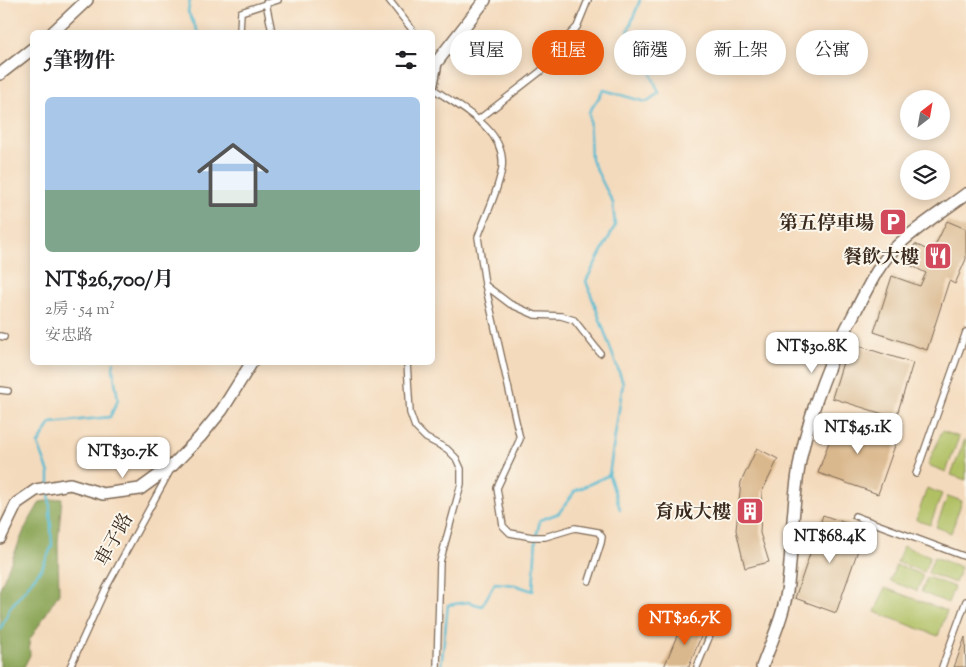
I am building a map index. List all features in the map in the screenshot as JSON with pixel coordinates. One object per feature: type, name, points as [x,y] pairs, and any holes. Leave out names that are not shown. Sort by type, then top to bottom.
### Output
[{"type":"street","points":[[55,30],[87,0]]},
{"type":"street","points":[[435,59],[486,0]]},
{"type":"street","points":[[0,74],[30,51]]},
{"type":"street","points":[[762,667],[784,605],[788,584],[793,508],[801,457],[812,409],[827,370],[847,327],[884,260],[905,239],[966,194]]},
{"type":"street","name":"車子路","points":[[173,465],[222,410],[250,365]]},
{"type":"street","points":[[0,538],[17,503],[36,490],[70,484],[103,494],[114,494],[140,489],[173,465]]},
{"type":"lane","points":[[240,30],[241,12],[278,0]]},
{"type":"lane","points":[[390,0],[412,30]]},
{"type":"lane","points":[[478,120],[541,71],[555,50],[577,28],[583,17],[588,0]]},
{"type":"lane","points":[[266,3],[272,30]]},
{"type":"lane","points":[[435,90],[478,120],[496,140],[502,167],[478,238],[485,284],[520,439],[497,488],[503,526],[510,533],[532,537],[545,537],[575,528],[598,532],[602,537],[590,581]]},
{"type":"lane","points":[[485,284],[510,304],[535,316],[561,316],[574,320],[600,353]]},
{"type":"lane","points":[[916,474],[966,332]]},
{"type":"lane","points":[[408,365],[410,413],[415,427],[426,438],[447,449],[456,458],[461,468],[462,484],[440,562],[437,667]]},
{"type":"lane","points":[[0,390],[8,391]]},
{"type":"lane","name":"車子路","points":[[70,667],[106,588],[173,465]]},
{"type":"lane","points":[[856,516],[966,557]]},
{"type":"lane","points":[[942,667],[966,601]]},
{"type":"lane","points":[[697,667],[717,618]]},
{"type":"green space","points":[[942,431],[959,437],[946,472],[928,465]]},
{"type":"green space","points":[[966,440],[966,480],[951,475]]},
{"type":"green space","points":[[927,488],[942,494],[930,525],[916,520]]},
{"type":"green space","points":[[948,496],[962,501],[951,533],[936,527]]},
{"type":"green space","points":[[62,498],[58,542],[59,593],[29,641],[30,655],[24,667],[0,667],[0,588],[25,528],[40,502]]},
{"type":"green space","points":[[903,546],[930,556],[924,572],[897,562]]},
{"type":"green space","points":[[934,557],[961,567],[955,583],[928,573]]},
{"type":"green space","points":[[896,565],[923,575],[917,591],[890,581]]},
{"type":"green space","points":[[927,577],[954,587],[948,603],[921,592]]},
{"type":"green space","points":[[885,588],[947,611],[938,636],[875,612]]},
{"type":"building","points":[[947,221],[966,229],[966,259],[955,284],[949,281],[927,350],[874,332],[892,276],[920,286],[926,273],[906,263],[915,244],[932,252]]},
{"type":"building","points":[[849,343],[913,363],[896,418],[832,398]]},
{"type":"building","points":[[838,416],[898,437],[878,494],[818,473]]},
{"type":"building","name":"育成大樓","points":[[757,448],[778,459],[762,492],[760,533],[769,562],[745,568],[736,530],[741,482]]},
{"type":"building","points":[[823,515],[865,530],[836,613],[795,598]]},
{"type":"building","points":[[683,621],[704,629],[689,667],[664,667]]},
{"type":"building","points":[[965,637],[966,667],[954,667],[956,662]]},
{"type":"waterway","points":[[190,0],[188,12],[197,30]]},
{"type":"waterway","points":[[441,667],[448,605],[468,602],[482,606],[495,583],[515,585],[533,591],[536,538],[540,520],[559,513],[575,491],[609,475],[623,383],[586,281],[615,226],[613,203],[591,159],[589,112],[604,90],[646,102],[659,93],[647,64],[628,31],[640,0]]},
{"type":"waterway","points":[[49,485],[49,473],[38,444],[51,423],[110,417],[118,400],[114,365]]},
{"type":"waterway","points":[[609,475],[620,509]]},
{"type":"waterway","points":[[0,630],[10,608],[42,568],[52,546],[49,490]]},
{"type":"place","name":"第五停車場","points":[[893,222]]},
{"type":"place","name":"餐飲大樓","points":[[938,256]]},
{"type":"place","name":"育成大樓","points":[[750,511]]}]
